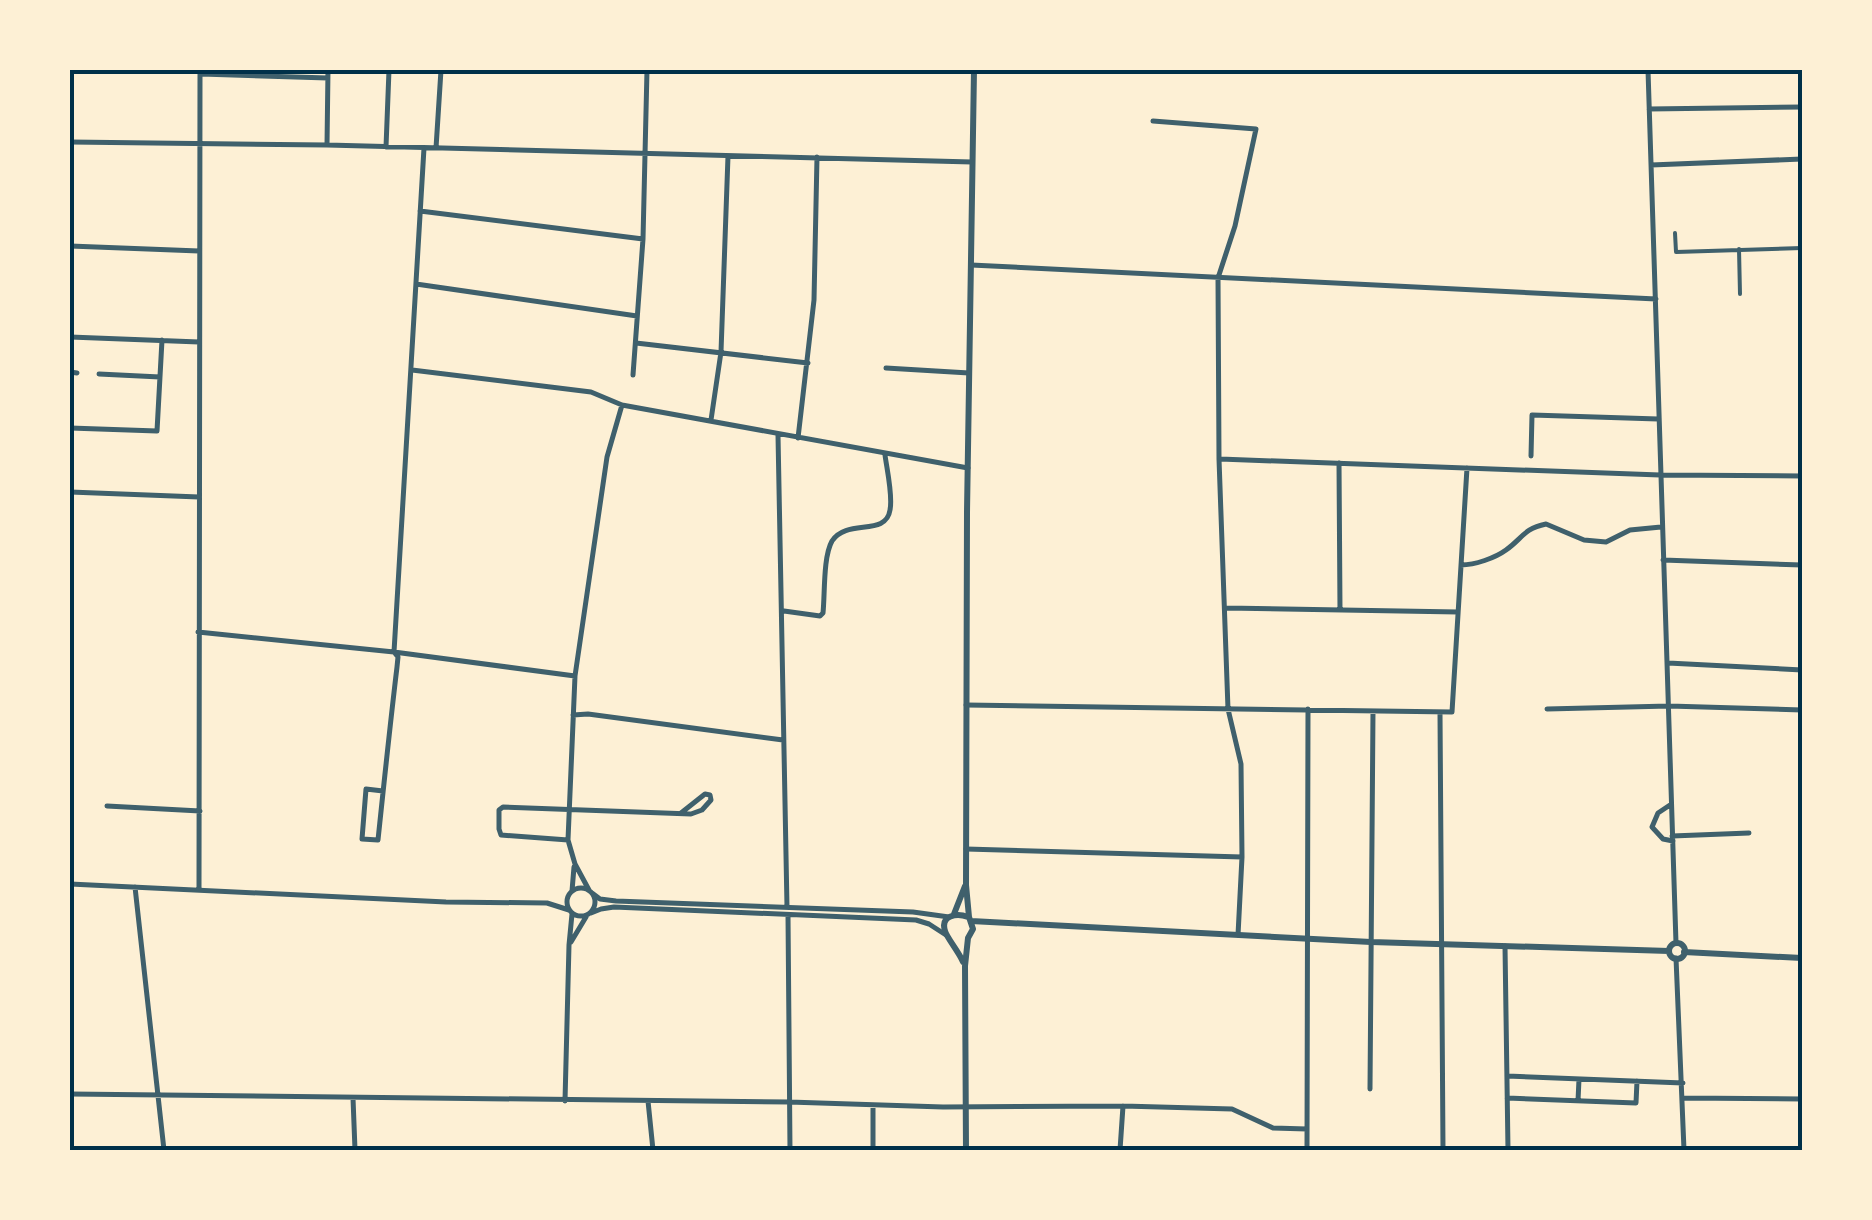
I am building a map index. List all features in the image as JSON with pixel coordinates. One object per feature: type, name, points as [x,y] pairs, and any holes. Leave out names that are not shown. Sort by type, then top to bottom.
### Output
[{"type":"street","points":[[386,147],[388,70]]},
{"type":"street","points":[[436,148],[441,70]]},
{"type":"street","points":[[633,375],[643,239],[648,70]]},
{"type":"street","points":[[966,1150],[965,966],[970,919],[966,885],[966,705],[974,70]]},
{"type":"street","points":[[1648,70],[1676,943]]},
{"type":"street","points":[[200,889],[200,72],[328,74],[327,145]]},
{"type":"street","points":[[1650,109],[1802,107]]},
{"type":"street","points":[[1153,121],[1256,129],[1235,226],[1218,278],[1228,709],[1241,764],[1238,936]]},
{"type":"street","points":[[70,142],[646,149],[728,156],[972,162]]},
{"type":"street","points":[[383,791],[366,789],[362,838],[378,840],[398,657],[394,652],[424,148]]},
{"type":"street","points":[[710,420],[721,352],[728,156]]},
{"type":"street","points":[[798,438],[814,300],[818,158]]},
{"type":"street","points":[[1651,166],[1802,160]]},
{"type":"street","points":[[420,211],[643,239]]},
{"type":"street","points":[[1674,233],[1676,252],[1802,248]]},
{"type":"street","points":[[70,246],[199,251]]},
{"type":"street","points":[[1739,250],[1740,294]]},
{"type":"street","points":[[971,265],[1656,299]]},
{"type":"street","points":[[416,284],[638,316]]},
{"type":"street","points":[[70,337],[199,342]]},
{"type":"street","points":[[70,428],[157,431],[162,340]]},
{"type":"street","points":[[636,344],[808,362]]},
{"type":"street","points":[[886,368],[970,374]]},
{"type":"street","points":[[412,370],[591,392],[622,405],[968,468]]},
{"type":"street","points":[[99,374],[160,377]]},
{"type":"street","points":[[570,945],[595,906],[574,864],[568,840],[575,676],[607,458],[622,405]]},
{"type":"street","points":[[1531,456],[1532,415],[1659,419]]},
{"type":"street","points":[[778,435],[787,907]]},
{"type":"street","points":[[783,611],[820,616],[824,612],[829,548],[834,538],[846,528],[878,526],[886,520],[891,510],[885,455]]},
{"type":"street","points":[[1220,459],[1660,476],[1802,476]]},
{"type":"street","points":[[1339,462],[1340,610]]},
{"type":"street","points":[[966,705],[1452,712],[1467,468]]},
{"type":"street","points":[[70,492],[199,497]]},
{"type":"street","points":[[1461,565],[1474,565],[1504,553],[1525,530],[1546,524],[1584,540],[1606,542],[1630,530],[1661,527]]},
{"type":"street","points":[[1663,560],[1802,565]]},
{"type":"street","points":[[1226,608],[1458,612]]},
{"type":"street","points":[[198,632],[575,676]]},
{"type":"street","points":[[1668,663],[1802,670]]},
{"type":"street","points":[[1547,709],[1669,706],[1802,710]]},
{"type":"street","points":[[1306,1150],[1308,709]]},
{"type":"street","points":[[1370,1089],[1374,711]]},
{"type":"street","points":[[1440,712],[1444,1150]]},
{"type":"street","points":[[573,714],[783,740]]},
{"type":"street","points":[[568,840],[502,835],[499,810],[503,807],[691,814],[702,810],[711,800],[710,795],[681,813]]},
{"type":"street","points":[[1671,805],[1658,813],[1652,827],[1663,839],[1749,834]]},
{"type":"street","points":[[108,806],[200,811]]},
{"type":"street","points":[[966,849],[1242,857]]},
{"type":"street","points":[[565,1101],[570,945],[570,912],[566,905],[574,864]]},
{"type":"street","points":[[70,884],[446,902],[547,903],[589,914],[601,908],[614,908],[916,920],[960,942],[1000,923]]},
{"type":"street","points":[[965,966],[944,929],[966,885]]},
{"type":"street","points":[[136,886],[164,1150]]},
{"type":"street","points":[[547,903],[580,888],[616,901],[962,914],[970,919],[1000,923],[1238,936],[1669,951]]},
{"type":"street","points":[[788,915],[790,1150]]},
{"type":"street","points":[[1676,943],[1669,951],[1670,956],[1681,957],[1684,952]]},
{"type":"street","points":[[1676,943],[1684,952]]},
{"type":"street","points":[[1505,946],[1508,1150]]},
{"type":"street","points":[[1684,952],[1802,958]]},
{"type":"street","points":[[1676,958],[1684,1150]]},
{"type":"street","points":[[1507,1076],[1683,1083]]},
{"type":"street","points":[[1578,1100],[1579,1079]]},
{"type":"street","points":[[1507,1098],[1636,1102],[1637,1082]]},
{"type":"street","points":[[70,1094],[1232,1109],[1273,1128],[1307,1129]]},
{"type":"street","points":[[353,1098],[355,1150]]},
{"type":"street","points":[[1684,1098],[1802,1099]]},
{"type":"street","points":[[648,1101],[653,1150]]},
{"type":"street","points":[[873,1105],[874,1150]]},
{"type":"street","points":[[1120,1150],[1122,1106]]}]
